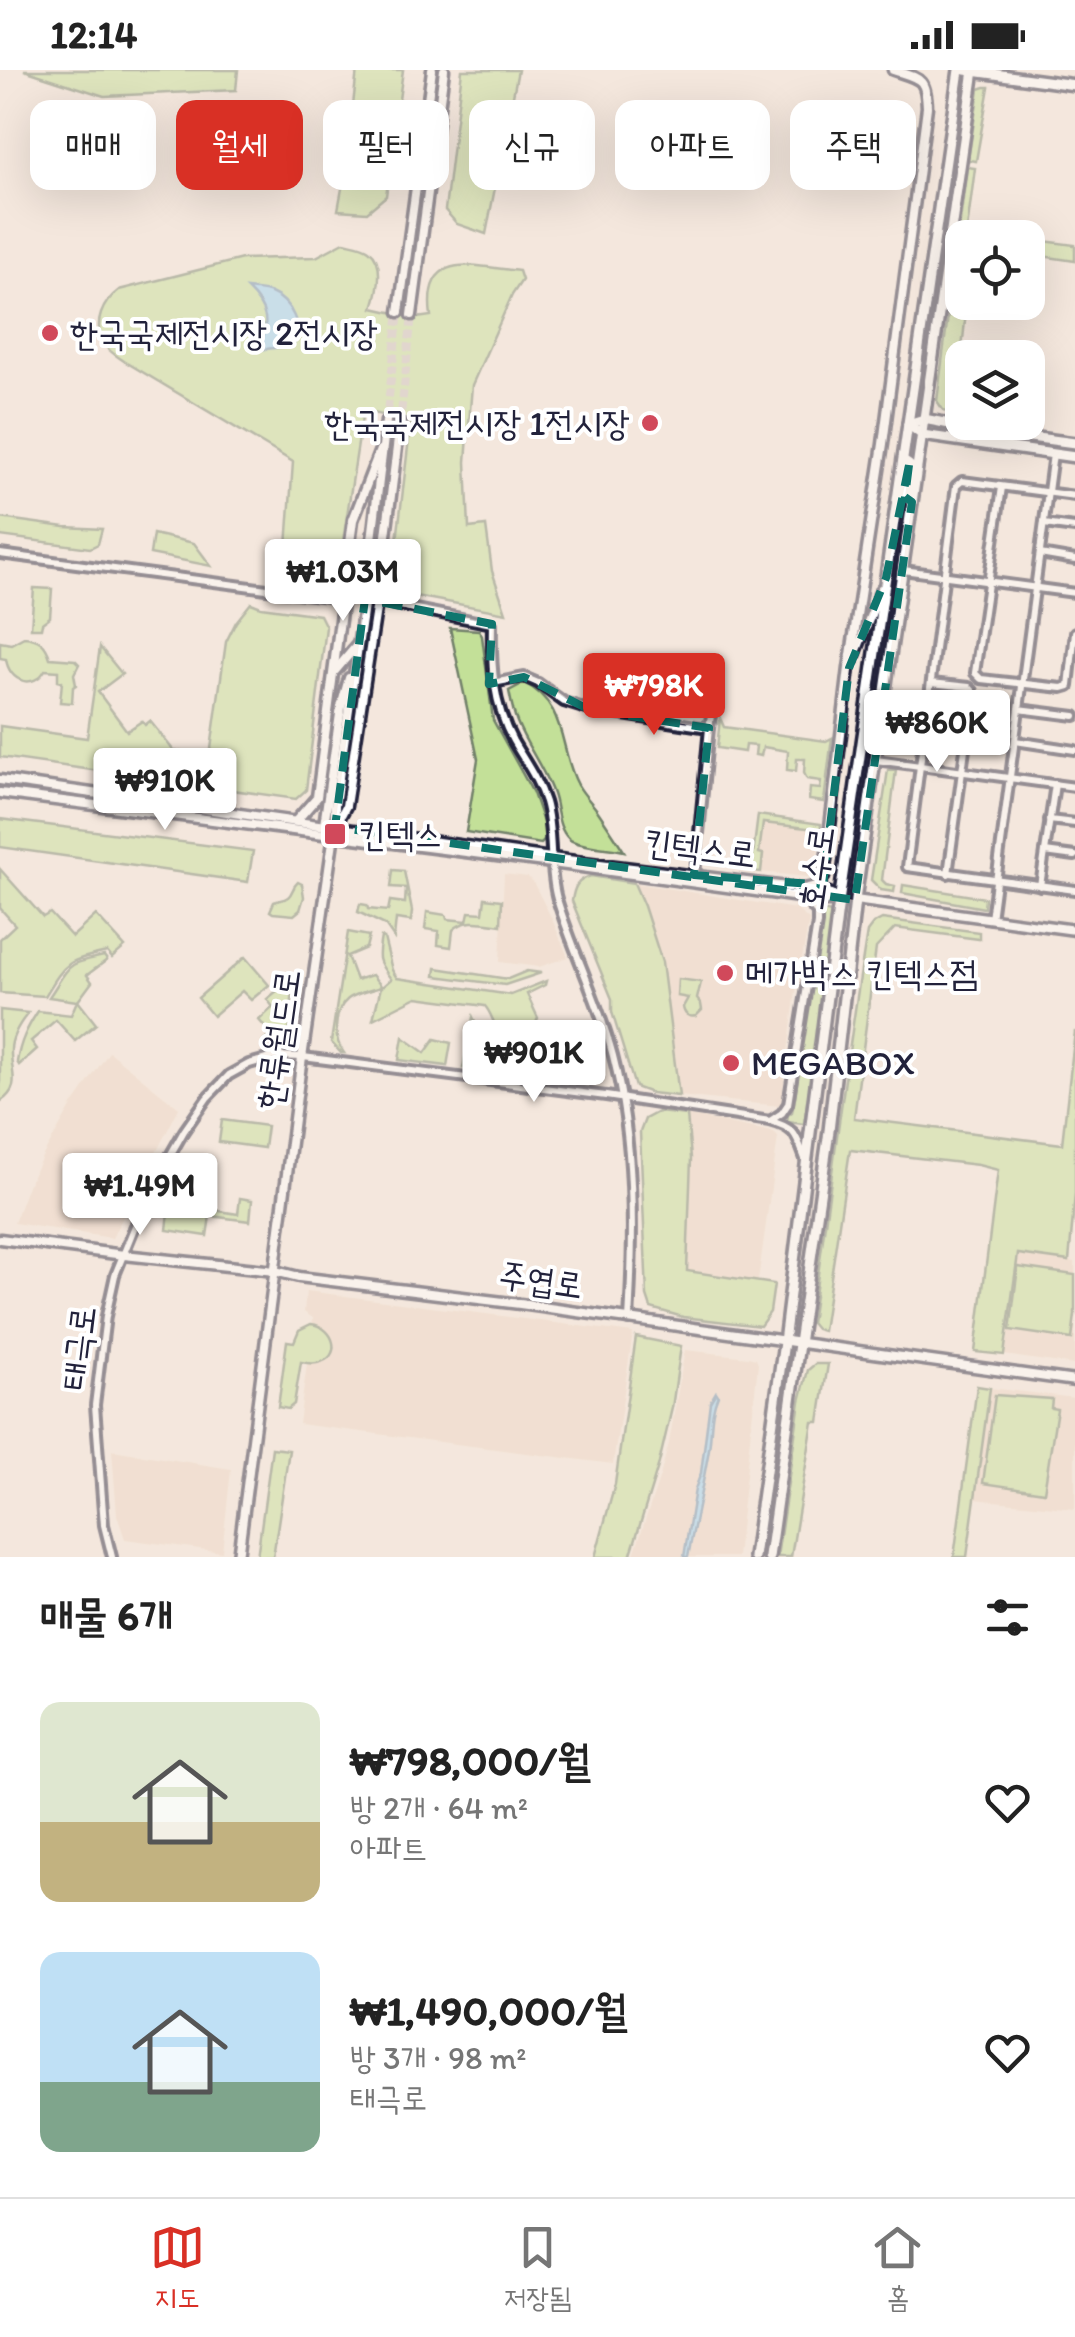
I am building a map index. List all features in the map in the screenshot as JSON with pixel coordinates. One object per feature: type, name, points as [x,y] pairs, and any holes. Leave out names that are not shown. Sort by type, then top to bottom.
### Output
[{"type":"main road","points":[[398,312],[432,70]]},
{"type":"main road","points":[[412,315],[444,70]]},
{"type":"main road","points":[[804,893],[824,877],[848,668],[883,444],[927,108],[922,80],[892,70]]},
{"type":"main road","points":[[962,70],[1075,85]]},
{"type":"main road","name":"호수로","points":[[754,1557],[840,899],[962,70]]},
{"type":"main road","name":"호수로","points":[[769,1557],[829,1131],[856,900],[974,70]]},
{"type":"main road","points":[[908,424],[924,419],[945,423]]},
{"type":"main road","points":[[334,831],[334,805],[365,600],[386,421]]},
{"type":"main road","points":[[334,831],[346,806],[400,423]]},
{"type":"main road","points":[[908,424],[922,435],[1075,457]]},
{"type":"main road","points":[[296,821],[317,797],[353,520],[385,436]]},
{"type":"main road","points":[[1045,438],[1075,442]]},
{"type":"main road","points":[[902,467],[909,465],[905,494],[912,502]]},
{"type":"main road","points":[[848,668],[886,578]]},
{"type":"main road","points":[[333,673],[358,644]]},
{"type":"main road","points":[[324,825],[341,708],[358,644]]},
{"type":"main road","name":"킨텍스로","points":[[0,780],[324,825],[334,831]]},
{"type":"main road","name":"킨텍스로","points":[[0,793],[829,893],[840,899],[1075,930]]},
{"type":"main road","name":"한류월드로","points":[[238,1557],[334,831]]},
{"type":"main road","name":"킨텍스로","points":[[551,860],[804,893]]},
{"type":"main road","name":"주엽로","points":[[0,1239],[275,1270],[299,1277],[1075,1382]]},
{"type":"street","points":[[991,919],[1053,454]]},
{"type":"street","points":[[1075,496],[962,481],[956,486],[906,867],[1075,890]]},
{"type":"street","points":[[1002,487],[975,673],[981,679],[1069,686],[1075,632]]},
{"type":"street","points":[[1044,524],[1075,528]]},
{"type":"street","points":[[0,554],[342,599]]},
{"type":"street","points":[[1040,554],[1075,560]]},
{"type":"street","points":[[903,570],[1075,594]]},
{"type":"street","points":[[365,600],[492,624],[490,661],[496,699],[512,739],[540,788],[550,824],[558,900],[601,1016],[621,1098],[632,1207],[629,1320]]},
{"type":"street","points":[[493,682],[524,678],[538,682],[564,702],[590,710],[709,728]]},
{"type":"street","points":[[695,876],[716,678]]},
{"type":"street","points":[[931,681],[973,691],[948,874]]},
{"type":"street","points":[[1019,709],[1075,716]]},
{"type":"street","points":[[1015,741],[1075,750]]},
{"type":"street","points":[[876,760],[1075,787]]},
{"type":"street","points":[[1040,886],[1054,784]]},
{"type":"street","points":[[1050,820],[1075,823]]},
{"type":"street","points":[[1045,852],[1075,856]]},
{"type":"street","points":[[770,1121],[782,1114],[788,1104],[818,924],[804,893]]},
{"type":"street","name":"태극로","points":[[112,1557],[104,1525],[94,1405],[114,1275],[156,1180],[184,1132],[228,1075],[277,1056],[302,1056],[770,1121]]},
{"type":"street","points":[[770,1121],[788,1126],[797,1136],[806,1162]]},
{"type":"highlighted area","points":[[909,465],[905,497],[912,502],[855,900],[335,827],[365,599],[492,624],[489,684],[524,677],[590,710],[709,728],[694,875],[823,885],[849,668],[886,578]]},
{"type":"shaded area","points":[[758,815],[821,824],[816,871],[807,877],[751,871]]},
{"type":"shaded area","points":[[504,874],[528,877],[533,882],[568,957],[539,967],[500,962]]},
{"type":"shaded area","points":[[634,883],[796,909],[809,920],[781,1106],[679,1096],[662,962]]},
{"type":"shaded area","points":[[109,1052],[179,1108],[112,1238],[14,1223],[42,1157]]},
{"type":"shaded area","points":[[687,1115],[773,1132],[778,1137],[758,1281],[687,1271],[691,1158]]},
{"type":"shaded area","points":[[1018,1254],[1075,1262],[1075,1365],[1004,1355]]},
{"type":"shaded area","points":[[306,1291],[633,1333],[613,1464],[299,1424],[313,1318],[304,1312]]},
{"type":"shaded area","points":[[685,1350],[748,1357],[758,1364],[737,1557],[633,1557],[669,1443]]},
{"type":"shaded area","points":[[990,1388],[1075,1398],[1075,1509],[974,1499]]},
{"type":"shaded area","points":[[112,1450],[231,1469],[222,1552],[125,1539],[117,1515]]},
{"type":"green space","points":[[24,70],[238,70],[236,90],[104,96]]},
{"type":"green space","points":[[357,70],[403,70],[399,100],[354,100]]},
{"type":"green space","points":[[462,70],[518,70],[512,100],[469,100],[469,190],[495,190],[486,234],[457,224],[445,210]]},
{"type":"green space","points":[[989,87],[976,161],[968,160],[979,89]]},
{"type":"green space","points":[[967,167],[975,168],[968,220],[960,220]]},
{"type":"green space","points":[[342,190],[387,190],[386,196],[367,212],[338,210]]},
{"type":"green space","points":[[1045,241],[1075,245],[1075,261],[1045,257]]},
{"type":"green space","points":[[344,242],[367,248],[374,255],[379,269],[373,308],[417,318],[431,316],[430,294],[443,271],[469,266],[519,271],[522,280],[472,385],[466,462],[469,528],[486,526],[492,571],[506,613],[399,593],[392,584],[411,421],[363,411],[338,574],[329,582],[285,575],[293,462],[124,361],[104,344],[99,321],[108,301],[119,290],[242,259],[316,257]]},
{"type":"green space","points":[[947,320],[965,320],[963,340],[945,340],[945,410],[937,401]]},
{"type":"green space","points":[[0,518],[102,529],[98,544],[90,548],[0,536]]},
{"type":"green space","points":[[153,534],[194,543],[211,566],[150,554]]},
{"type":"green space","points":[[34,588],[52,589],[50,617],[41,628],[31,628]]},
{"type":"green space","points":[[251,603],[320,615],[326,627],[306,790],[296,799],[0,757],[0,726],[87,738],[100,647],[122,674],[98,692],[127,731],[142,721],[145,725],[150,721],[174,751],[210,756],[226,642]]},
{"type":"green space","points":[[450,628],[479,630],[482,636],[493,720],[533,793],[546,839],[541,844],[466,832],[478,759]]},
{"type":"green space","points":[[24,637],[41,643],[50,658],[75,660],[79,664],[74,674],[72,703],[60,702],[62,682],[58,681],[58,671],[45,670],[35,680],[22,681],[12,673],[6,659],[0,658],[0,642],[11,644]]},
{"type":"green space","points":[[524,683],[548,703],[578,785],[624,851],[579,843],[565,834],[549,784],[513,710],[509,691]]},
{"type":"green space","points":[[720,718],[724,727],[826,741],[832,738],[824,802],[809,800],[810,788],[820,789],[821,781],[807,779],[805,759],[797,759],[796,771],[787,770],[788,751],[763,747],[761,756],[755,755],[756,746],[745,745],[744,752],[717,748]]},
{"type":"green space","points":[[888,770],[896,770],[882,880],[895,886],[894,892],[881,890],[871,880]]},
{"type":"green space","points":[[758,815],[821,824],[819,841],[815,841],[816,829],[763,823],[761,872],[751,871]]},
{"type":"green space","points":[[0,819],[253,851],[248,882],[0,847]]},
{"type":"green space","points":[[0,869],[43,917],[50,913],[72,937],[96,915],[125,947],[112,958],[107,952],[68,965],[45,996],[0,993],[0,939],[15,925],[0,908]]},
{"type":"green space","points":[[393,870],[404,871],[412,911],[411,921],[396,919],[394,938],[385,925],[358,912],[360,904],[388,911],[390,901],[405,903],[406,888],[391,887]]},
{"type":"green space","points":[[591,876],[634,883],[644,906],[662,962],[679,1096],[635,1087],[612,1012],[612,999],[572,901],[577,885]]},
{"type":"green space","points":[[298,882],[304,897],[300,910],[294,915],[270,911],[274,902],[288,897]]},
{"type":"green space","points":[[903,885],[985,898],[984,908],[902,893]]},
{"type":"green space","points":[[485,898],[502,900],[501,925],[464,923],[453,930],[451,947],[438,945],[439,931],[425,929],[427,912],[467,921],[469,912],[483,913]]},
{"type":"green space","points":[[822,911],[836,914],[804,1124],[787,1122],[794,1103]]},
{"type":"green space","points":[[882,919],[979,932],[979,939],[895,928],[876,948],[854,1118],[1062,1144],[1075,1031],[1075,1193],[1069,1261],[1018,1254],[1004,1355],[975,1352],[998,1170],[978,1165],[850,1150],[823,1331],[811,1323],[867,932]]},
{"type":"green space","points":[[348,932],[369,936],[366,948],[347,956],[356,980],[372,975],[382,987],[391,979],[379,960],[381,937],[397,978],[511,995],[546,981],[527,994],[538,1018],[529,1038],[500,1031],[485,1006],[417,997],[373,1019],[381,987],[355,995],[343,1004],[336,1025],[341,1053],[331,1042]]},
{"type":"green space","points":[[104,956],[107,960],[87,975],[92,982],[78,1001],[96,1024],[75,1041],[56,1020],[31,1041],[37,1049],[19,1065],[22,1042],[38,1011],[71,1015],[77,1001],[49,997],[66,972],[82,961]]},
{"type":"green space","points":[[245,957],[269,985],[251,1000],[242,991],[213,1016],[198,998]]},
{"type":"green space","points":[[436,968],[508,979],[527,971],[541,973],[505,985],[435,976]]},
{"type":"green space","points":[[294,977],[289,1036],[285,1041],[266,1044],[263,1042],[271,1034],[259,1020],[273,1007],[267,999]]},
{"type":"green space","points":[[678,979],[701,982],[697,999],[702,1010],[696,1016],[684,1012],[688,998],[677,996]]},
{"type":"green space","points":[[0,1010],[28,1013],[11,1045],[13,1085],[0,1102]]},
{"type":"green space","points":[[473,1017],[479,1030],[467,1045]]},
{"type":"green space","points":[[403,1037],[425,1053],[435,1039],[451,1043],[447,1066],[399,1060]]},
{"type":"green space","points":[[467,1046],[488,1062],[497,1050],[494,1073],[463,1068]]},
{"type":"green space","points":[[658,1112],[687,1115],[691,1158],[687,1271],[774,1284],[770,1312],[760,1326],[683,1317],[651,1308],[647,1296],[640,1132],[645,1119]]},
{"type":"green space","points":[[222,1120],[267,1126],[264,1148],[219,1142]]},
{"type":"green space","points":[[240,1198],[252,1200],[250,1221],[210,1216],[207,1236],[167,1230],[170,1203],[238,1214]]},
{"type":"green space","points":[[1018,1267],[1075,1275],[1072,1339],[1010,1330]]},
{"type":"green space","points":[[311,1324],[320,1326],[331,1337],[331,1356],[315,1363],[301,1362],[294,1404],[288,1409],[278,1407],[287,1341],[294,1342],[299,1330]]},
{"type":"green space","points":[[636,1337],[681,1346],[672,1408],[630,1557],[595,1557],[615,1484]]},
{"type":"green space","points":[[815,1364],[828,1364],[819,1422],[813,1422],[791,1557],[777,1557],[800,1401],[808,1370]]},
{"type":"green space","points":[[977,1386],[990,1388],[967,1557],[954,1557]]},
{"type":"green space","points":[[995,1395],[1052,1399],[1051,1408],[1057,1409],[1044,1492],[983,1483]]},
{"type":"green space","points":[[272,1448],[289,1450],[273,1557],[257,1557]]},
{"type":"water","points":[[247,289],[271,293],[285,302],[296,324],[292,346],[257,350],[265,318]]},
{"type":"water","points":[[716,1392],[702,1490],[688,1557],[684,1557],[710,1402]]},
{"type":"tunnel","points":[[386,421],[399,312]]},
{"type":"tunnel","points":[[400,423],[412,315]]},
{"type":"place","name":"한국국제전시장 2전시장","points":[[50,333]]},
{"type":"place","name":"한국국제전시장 1전시장","points":[[650,423]]},
{"type":"place","name":"킨텍스","points":[[335,834]]},
{"type":"place","name":"메가박스 킨텍스점","points":[[725,973]]},
{"type":"place","name":"MEGABOX","points":[[731,1063]]}]
